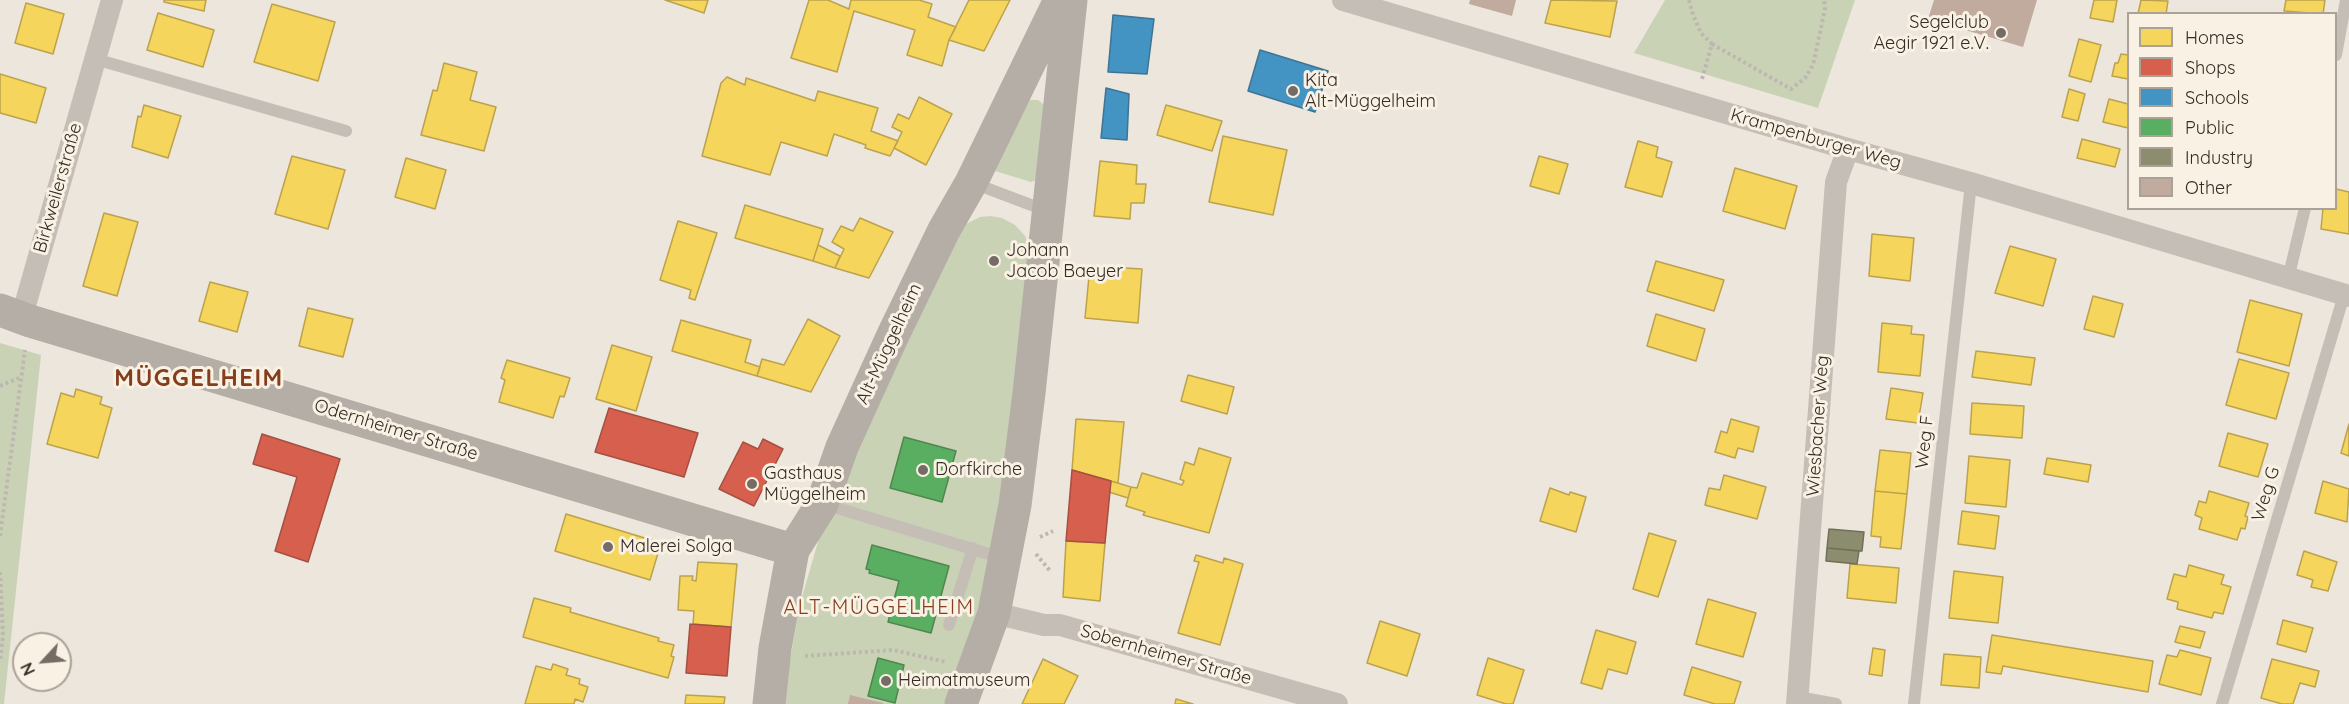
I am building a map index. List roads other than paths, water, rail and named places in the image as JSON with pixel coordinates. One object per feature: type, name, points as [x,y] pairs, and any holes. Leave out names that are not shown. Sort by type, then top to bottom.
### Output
[{"type":"main road","name":"Alt-Müggelheim","points":[[769,704],[774,658],[793,550],[822,504],[842,447],[874,374],[944,230],[971,183],[1060,0]]},
{"type":"main road","points":[[961,704],[994,613],[1015,505],[1071,0]]},
{"type":"main road","name":"Odernheimer Straße","points":[[17,315],[793,550]]},
{"type":"street","name":"Birkweilerstraße","points":[[17,315],[112,0]]},
{"type":"street","name":"Krampenburger Weg","points":[[1343,0],[2346,295]]},
{"type":"street","name":"Wiesbacher Weg","points":[[1797,700],[1836,182],[1848,149]]},
{"type":"street","name":"Sobernheimer Straße","points":[[994,613],[1044,625],[1060,625],[1337,704]]},
{"type":"lane","points":[[2337,50],[2346,0]]},
{"type":"lane","points":[[95,59],[346,131]]},
{"type":"lane","points":[[971,183],[1048,211]]},
{"type":"lane","name":"Weg F","points":[[1914,704],[1971,183]]},
{"type":"lane","points":[[2288,279],[2305,210]]},
{"type":"lane","name":"Weg G","points":[[2222,704],[2346,295]]},
{"type":"lane","points":[[822,504],[973,548],[1003,559]]},
{"type":"lane","points":[[949,625],[973,548]]},
{"type":"lane","points":[[1797,700],[1836,704]]},
{"type":"place","name":"Segelclub Aegir 1921 e.V.","points":[[2001,33]]},
{"type":"place","name":"Kita Alt-Müggelheim","points":[[1293,91]]},
{"type":"place","name":"Johann Jacob Baeyer","points":[[994,261]]},
{"type":"place","name":"Dorfkirche","points":[[923,470]]},
{"type":"place","name":"Gasthaus Müggelheim","points":[[752,484]]},
{"type":"place","name":"Malerei Solga","points":[[608,547]]},
{"type":"place","name":"Heimatmuseum","points":[[886,681]]},
{"type":"district","name":"MÜGGELHEIM","points":[[199,379]]},
{"type":"district","name":"ALT-MÜGGELHEIM","points":[[879,608]]}]
